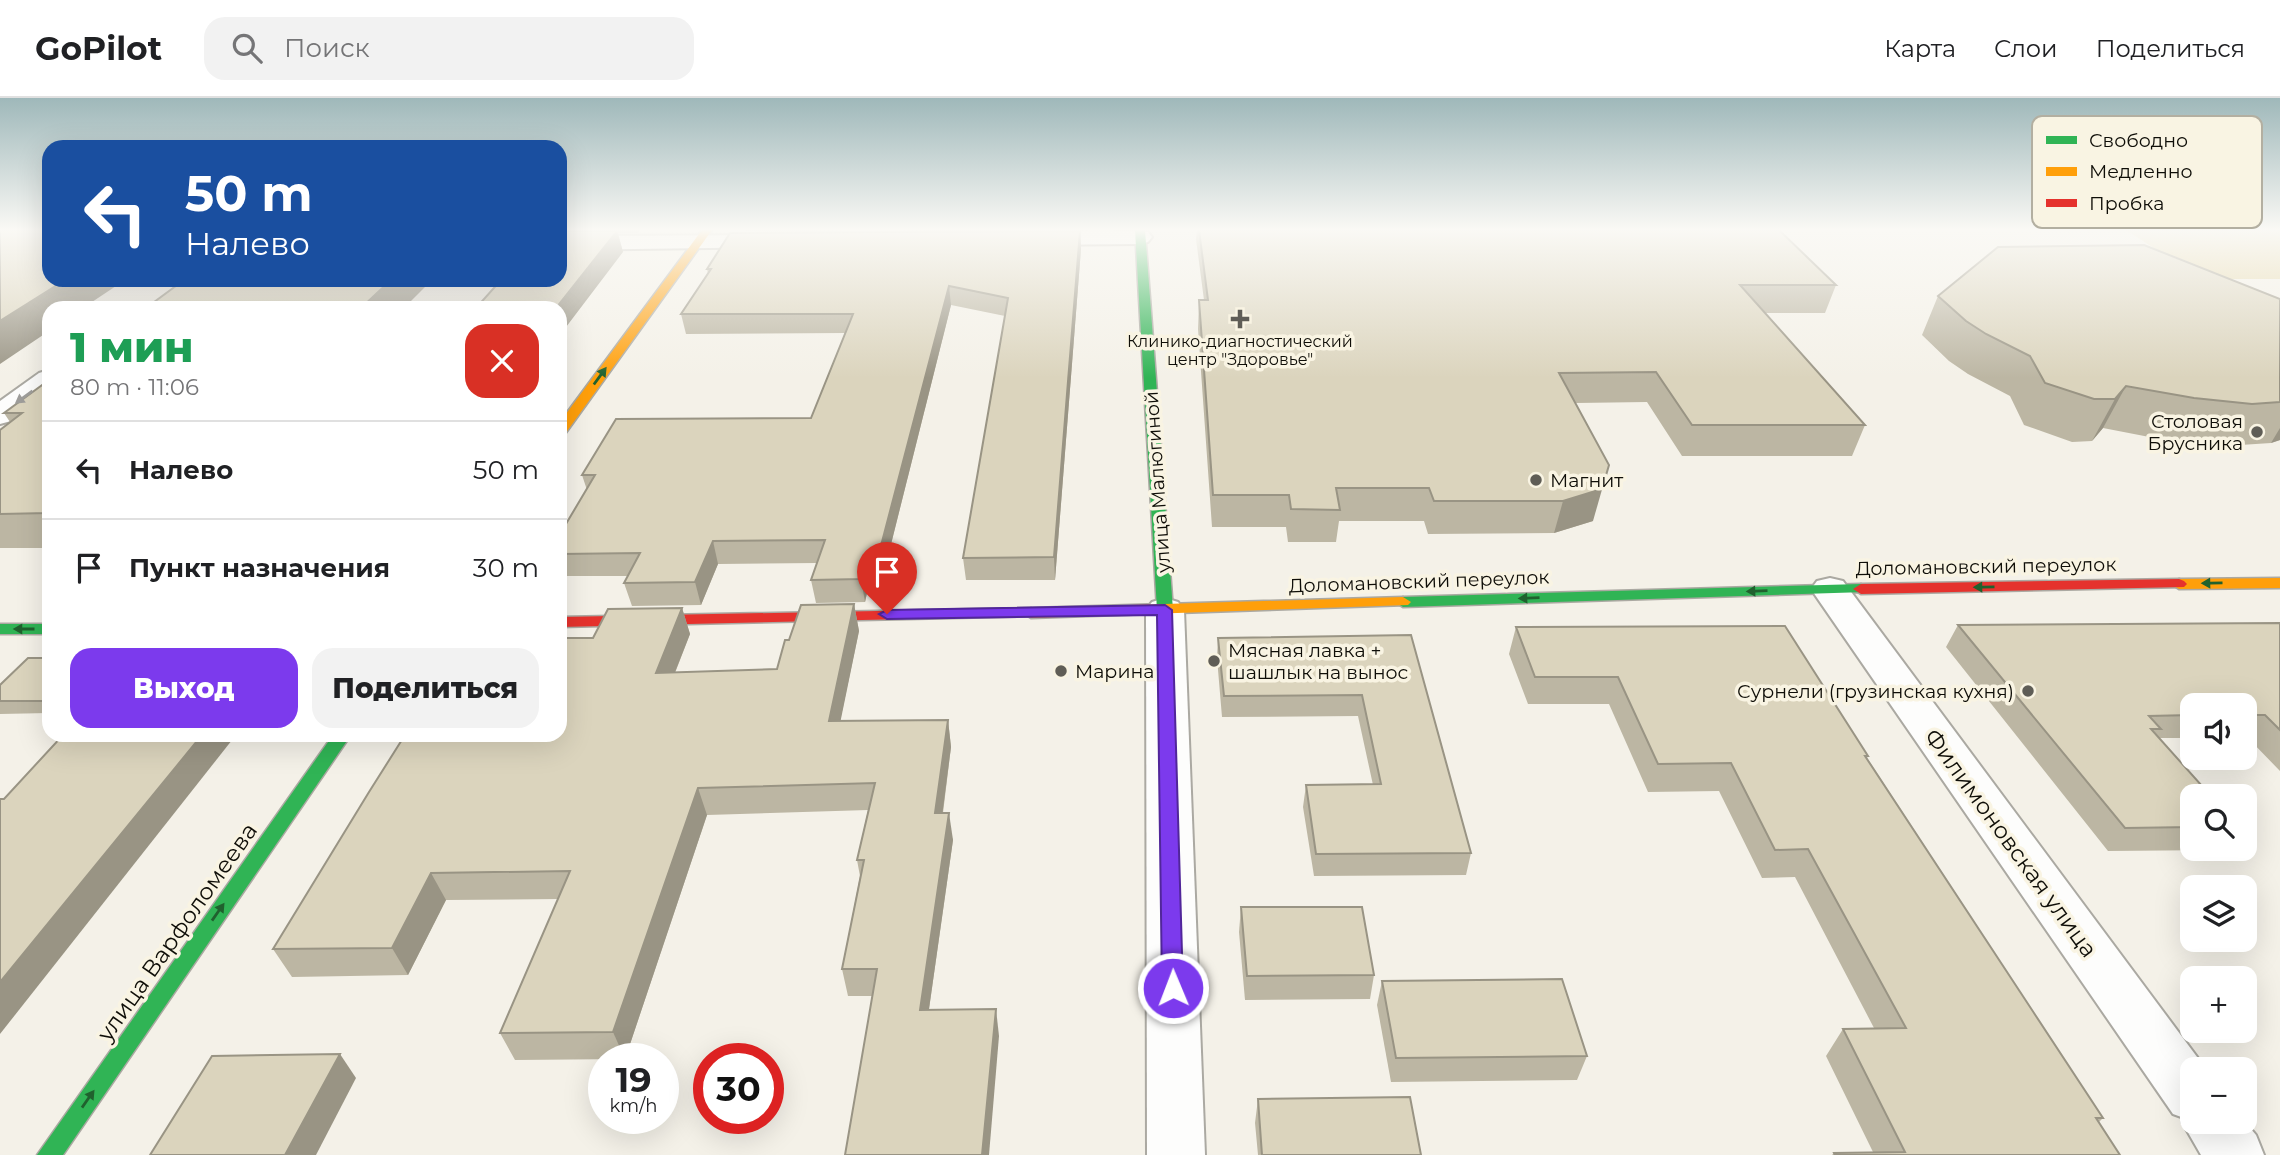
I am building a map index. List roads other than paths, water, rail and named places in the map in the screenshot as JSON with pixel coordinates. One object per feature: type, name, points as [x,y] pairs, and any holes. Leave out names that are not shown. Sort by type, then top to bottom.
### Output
[{"type":"main road","points":[[567,421],[670,279]]},
{"type":"main road","name":"улица Малюгиной","points":[[1143,279],[1165,610]]},
{"type":"main road","name":"Доломановский переулок","points":[[567,622],[1165,610],[1830,589],[2280,583]]},
{"type":"main road","points":[[0,629],[42,629]]},
{"type":"main road","name":"улица Варфоломеева","points":[[49,1155],[337,742]]},
{"type":"street","points":[[0,415],[42,384]]},
{"type":"street","name":"Филимоновская улица","points":[[1830,589],[2180,1078]]},
{"type":"street","name":"улица Малюгиной","points":[[1165,610],[1176,1155]]},
{"type":"street","points":[[2220,1134],[2235,1155]]},
{"type":"place","name":"Клинико-диагностический центр \"Здоровье\"","points":[[1240,319]]},
{"type":"place","name":"Столовая Брусника","points":[[2257,432]]},
{"type":"place","name":"Магнит","points":[[1536,480]]},
{"type":"place","name":"Мясная лавка + шашлык на вынос","points":[[1214,661]]},
{"type":"place","name":"Марина","points":[[1061,671]]},
{"type":"place","name":"Сурнели (грузинская кухня)","points":[[2028,691]]}]
